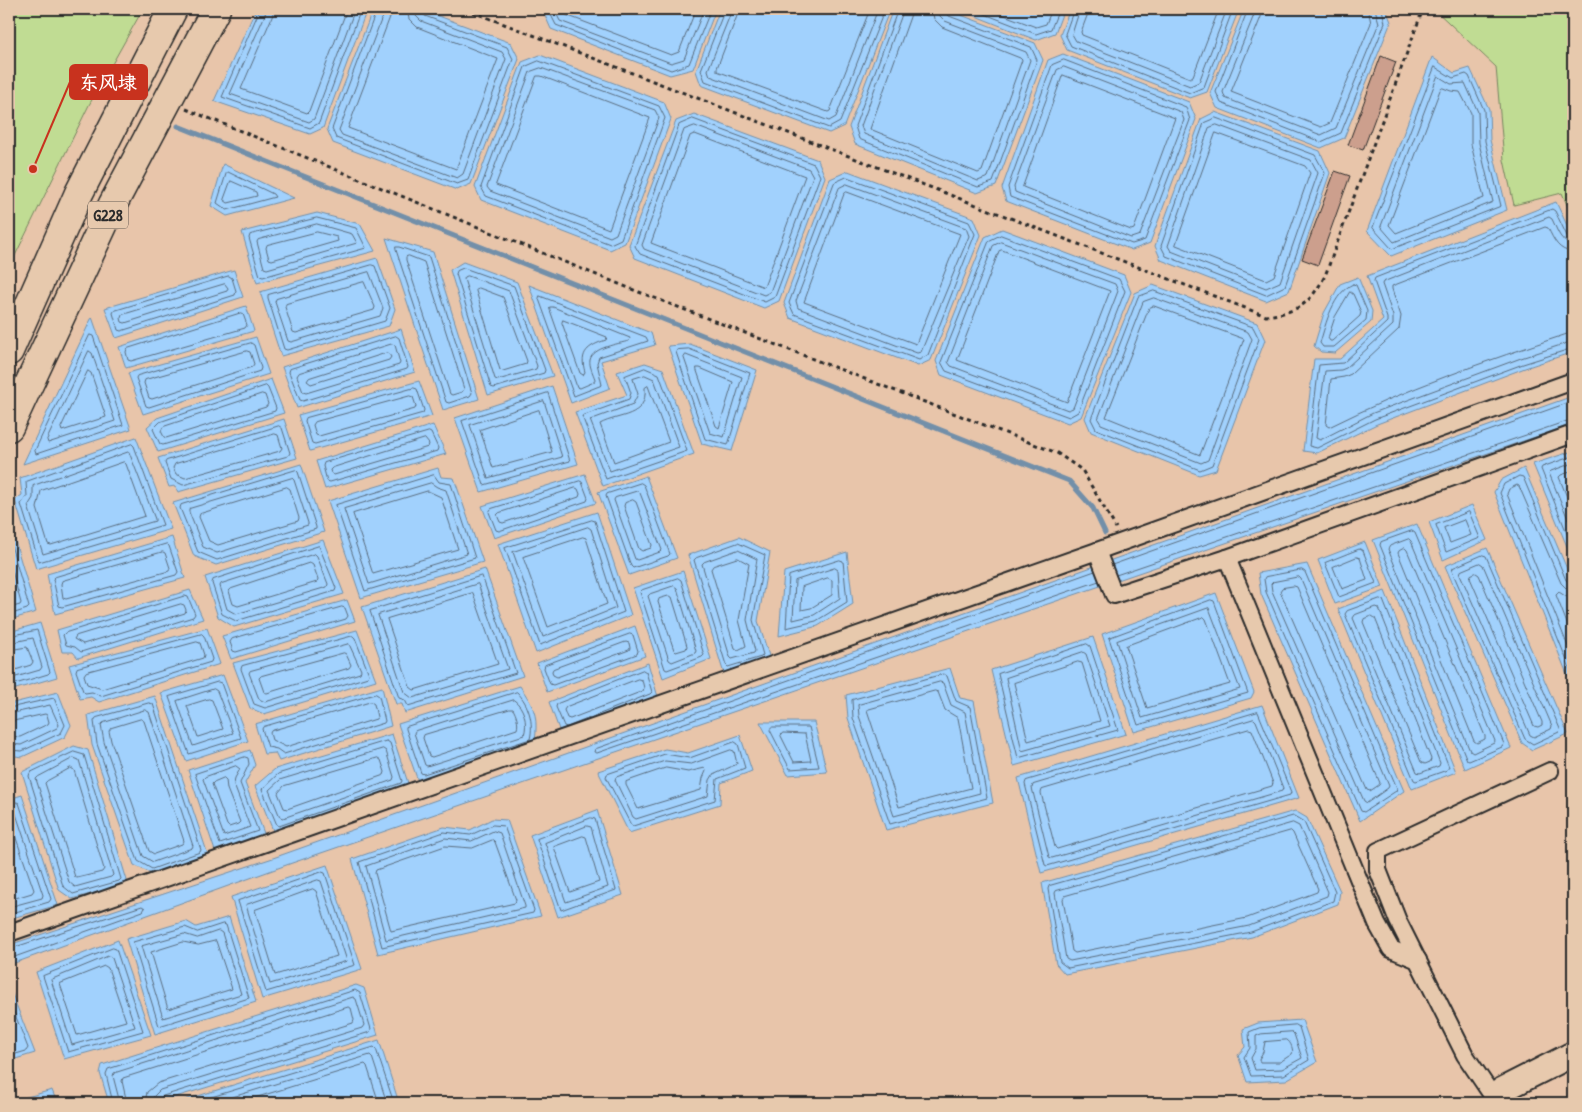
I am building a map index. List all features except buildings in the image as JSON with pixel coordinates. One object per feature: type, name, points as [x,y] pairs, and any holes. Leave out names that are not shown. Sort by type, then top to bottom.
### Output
[{"type":"highway","name":"G228","points":[[9,351],[68,217],[173,9]]},
{"type":"highway","points":[[182,9],[212,16]]},
{"type":"highway","name":"G228","points":[[9,427],[113,204],[212,16]]},
{"type":"highway","points":[[68,217],[99,233]]},
{"type":"street","points":[[9,933],[1097,551],[1573,381]]},
{"type":"street","points":[[1097,551],[1114,595],[1227,558],[1573,434]]},
{"type":"street","points":[[1227,558],[1377,924],[1391,949],[1418,960]]},
{"type":"street","points":[[1550,771],[1378,851],[1378,870],[1398,921],[1465,1055],[1495,1102],[1502,1090],[1573,1054]]},
{"type":"path","points":[[465,9],[1266,316],[1284,314],[1300,307],[1314,295],[1325,276],[1423,9]]},
{"type":"path","points":[[167,101],[639,292],[1057,453],[1082,470],[1124,541]]},
{"type":"green space","points":[[9,9],[143,9],[89,105],[9,268]]},
{"type":"green space","points":[[1434,9],[1573,9],[1573,219],[1562,193],[1514,205],[1504,160],[1496,67]]},
{"type":"water","points":[[256,9],[367,9],[323,128],[310,134],[214,101]]},
{"type":"water","points":[[373,9],[420,9],[511,43],[519,59],[471,184],[457,190],[333,143],[327,129]]},
{"type":"water","points":[[544,9],[716,9],[693,69],[670,75],[551,29],[543,11]]},
{"type":"water","points":[[720,9],[890,9],[844,126],[829,133],[701,85],[696,71]]},
{"type":"water","points":[[893,9],[945,9],[1035,43],[1043,60],[996,186],[977,193],[855,144],[849,127]]},
{"type":"water","points":[[958,9],[1064,9],[1055,33],[1036,40]]},
{"type":"water","points":[[1070,9],[1239,9],[1207,92],[1190,98],[1067,50],[1060,35]]},
{"type":"water","points":[[1244,9],[1386,9],[1391,22],[1344,138],[1321,148],[1217,108],[1210,93]]},
{"type":"water","points":[[1063,54],[1189,102],[1196,119],[1150,243],[1132,250],[1006,201],[1002,188],[1048,60]]},
{"type":"water","points":[[540,55],[664,102],[671,119],[625,243],[610,250],[481,200],[475,187],[522,62]]},
{"type":"water","points":[[1432,57],[1454,73],[1470,68],[1489,109],[1490,140],[1507,210],[1391,256],[1367,231]]},
{"type":"water","points":[[1215,112],[1320,151],[1330,173],[1289,291],[1266,301],[1161,260],[1155,246],[1201,119]]},
{"type":"water","points":[[694,114],[818,160],[825,177],[779,301],[764,308],[635,258],[629,245],[676,121]]},
{"type":"water","points":[[223,164],[294,198],[227,216],[211,206]]},
{"type":"water","points":[[848,171],[974,218],[981,235],[931,360],[918,366],[790,318],[784,303],[830,179]]},
{"type":"water","points":[[1556,202],[1573,238],[1573,352],[1525,368],[1377,424],[1317,453],[1303,451],[1314,359],[1340,359],[1383,320],[1367,276]]},
{"type":"water","points":[[317,213],[360,224],[375,251],[257,283],[242,232]]},
{"type":"water","points":[[1002,229],[1124,275],[1131,292],[1081,417],[1068,423],[941,375],[936,361],[985,237]]},
{"type":"water","points":[[386,238],[433,252],[479,399],[443,410]]},
{"type":"water","points":[[377,258],[395,309],[389,326],[281,356],[260,292]]},
{"type":"water","points":[[463,262],[517,282],[553,376],[488,395],[450,270]]},
{"type":"water","points":[[234,270],[243,297],[116,338],[105,308]]},
{"type":"water","points":[[1358,277],[1372,311],[1371,322],[1335,353],[1321,352],[1314,346],[1324,313],[1340,284]]},
{"type":"water","points":[[529,285],[651,333],[655,345],[601,361],[610,388],[571,403]]},
{"type":"water","points":[[1153,285],[1257,323],[1265,340],[1216,470],[1199,475],[1091,432],[1085,418],[1135,293]]},
{"type":"water","points":[[246,306],[254,331],[126,368],[119,347]]},
{"type":"water","points":[[92,317],[131,429],[23,464]]},
{"type":"water","points":[[401,329],[415,372],[297,408],[282,367]]},
{"type":"water","points":[[256,337],[269,374],[143,414],[128,373]]},
{"type":"water","points":[[690,344],[757,370],[732,451],[702,444],[668,346]]},
{"type":"water","points":[[645,363],[663,369],[694,454],[603,486],[575,412],[627,395],[617,372]]},
{"type":"water","points":[[271,379],[284,413],[158,452],[147,427],[157,418]]},
{"type":"water","points":[[419,381],[432,416],[310,451],[298,415]]},
{"type":"water","points":[[552,386],[578,464],[481,492],[455,418]]},
{"type":"water","points":[[1573,396],[1573,424],[292,863],[9,965],[9,945],[273,858]]},
{"type":"water","points":[[284,419],[297,458],[178,492],[175,486],[169,487],[158,458]]},
{"type":"water","points":[[433,425],[446,454],[325,489],[316,461]]},
{"type":"water","points":[[136,437],[171,529],[36,569],[15,500],[22,495],[20,478]]},
{"type":"water","points":[[1573,451],[1573,561],[1533,464]]},
{"type":"water","points":[[301,464],[324,532],[216,565],[194,556],[173,503]]},
{"type":"water","points":[[438,468],[441,477],[454,478],[483,562],[361,598],[328,501]]},
{"type":"water","points":[[1524,468],[1573,583],[1573,689],[1494,492],[1501,480]]},
{"type":"water","points":[[585,474],[596,503],[494,538],[482,506]]},
{"type":"water","points":[[646,476],[677,558],[629,575],[598,492]]},
{"type":"water","points":[[1472,505],[1487,540],[1443,560],[1429,522]]},
{"type":"water","points":[[597,512],[631,615],[536,653],[498,544]]},
{"type":"water","points":[[9,521],[36,612],[9,620]]},
{"type":"water","points":[[1417,524],[1511,748],[1465,769],[1373,540]]},
{"type":"water","points":[[172,537],[185,578],[55,614],[47,574]]},
{"type":"water","points":[[739,537],[770,552],[758,621],[770,659],[724,674],[688,555]]},
{"type":"water","points":[[323,540],[344,594],[234,627],[218,617],[205,577]]},
{"type":"water","points":[[1365,542],[1383,587],[1335,604],[1318,560]]},
{"type":"water","points":[[1487,548],[1568,734],[1532,750],[1522,743],[1445,566]]},
{"type":"water","points":[[847,552],[853,604],[818,626],[779,636],[784,572]]},
{"type":"water","points":[[1307,564],[1404,791],[1360,821],[1261,594],[1258,573]]},
{"type":"water","points":[[485,569],[523,676],[405,713],[402,704],[396,704],[362,607]]},
{"type":"water","points":[[683,571],[711,659],[663,678],[633,588]]},
{"type":"water","points":[[190,590],[203,619],[78,658],[73,652],[62,652],[57,630]]},
{"type":"water","points":[[1385,591],[1456,772],[1412,789],[1338,609]]},
{"type":"water","points":[[1216,593],[1254,692],[1251,698],[1134,732],[1102,634]]},
{"type":"water","points":[[347,600],[355,621],[231,659],[222,636]]},
{"type":"water","points":[[40,623],[57,677],[9,691],[9,632]]},
{"type":"water","points":[[635,626],[645,656],[547,692],[537,663]]},
{"type":"water","points":[[207,628],[220,664],[99,702],[91,697],[80,699],[69,665]]},
{"type":"water","points":[[357,630],[376,680],[264,714],[250,708],[233,663]]},
{"type":"water","points":[[1093,637],[1126,734],[1014,766],[991,670]]},
{"type":"water","points":[[648,663],[658,697],[561,735],[549,702]]},
{"type":"water","points":[[950,668],[960,698],[974,701],[993,803],[886,830],[848,718],[846,695]]},
{"type":"water","points":[[223,675],[248,741],[186,761],[161,693]]},
{"type":"water","points":[[520,686],[532,706],[536,718],[535,743],[418,781],[398,724]]},
{"type":"water","points":[[382,687],[391,726],[279,761],[275,753],[264,754],[255,724]]},
{"type":"water","points":[[58,692],[71,725],[65,737],[22,757],[9,755],[9,704]]},
{"type":"water","points":[[155,696],[208,855],[152,874],[134,865],[92,745],[88,715]]},
{"type":"water","points":[[1262,705],[1299,798],[1041,873],[1018,778]]},
{"type":"water","points":[[760,722],[814,722],[827,772],[788,775]]},
{"type":"water","points":[[392,734],[409,786],[274,833],[255,786],[275,769]]},
{"type":"water","points":[[740,735],[752,771],[721,783],[720,804],[629,833],[598,771],[665,749],[688,753]]},
{"type":"water","points":[[74,746],[88,750],[128,884],[72,899],[59,890],[22,772]]},
{"type":"water","points":[[250,750],[255,765],[245,783],[265,836],[215,851],[188,770]]},
{"type":"water","points":[[22,795],[58,905],[9,919],[9,799]]},
{"type":"water","points":[[597,810],[623,895],[558,917],[530,835]]},
{"type":"water","points":[[1295,811],[1307,818],[1340,891],[1338,904],[1252,937],[1065,974],[1056,964],[1042,883]]},
{"type":"water","points":[[492,819],[507,820],[541,916],[378,954],[352,859],[444,827],[470,830]]},
{"type":"water","points":[[327,865],[362,969],[262,999],[231,897]]},
{"type":"water","points":[[229,917],[256,1002],[155,1034],[126,939],[186,921],[196,927]]},
{"type":"water","points":[[118,940],[151,1035],[64,1059],[36,972]]},
{"type":"water","points":[[356,985],[364,988],[378,1035],[156,1103],[109,1103],[100,1073],[102,1065]]},
{"type":"water","points":[[9,986],[35,1053],[9,1061]]},
{"type":"water","points":[[1302,1020],[1317,1062],[1286,1080],[1247,1082],[1238,1055],[1245,1047],[1243,1029],[1258,1023]]},
{"type":"water","points":[[379,1040],[399,1103],[175,1103]]},
{"type":"water","points":[[52,1090],[57,1103],[9,1103],[9,1102]]},
{"type":"waterway","points":[[178,126],[1069,481],[1093,508],[1105,533]]},
{"type":"place","name":"东风埭","points":[[33,169]]}]
